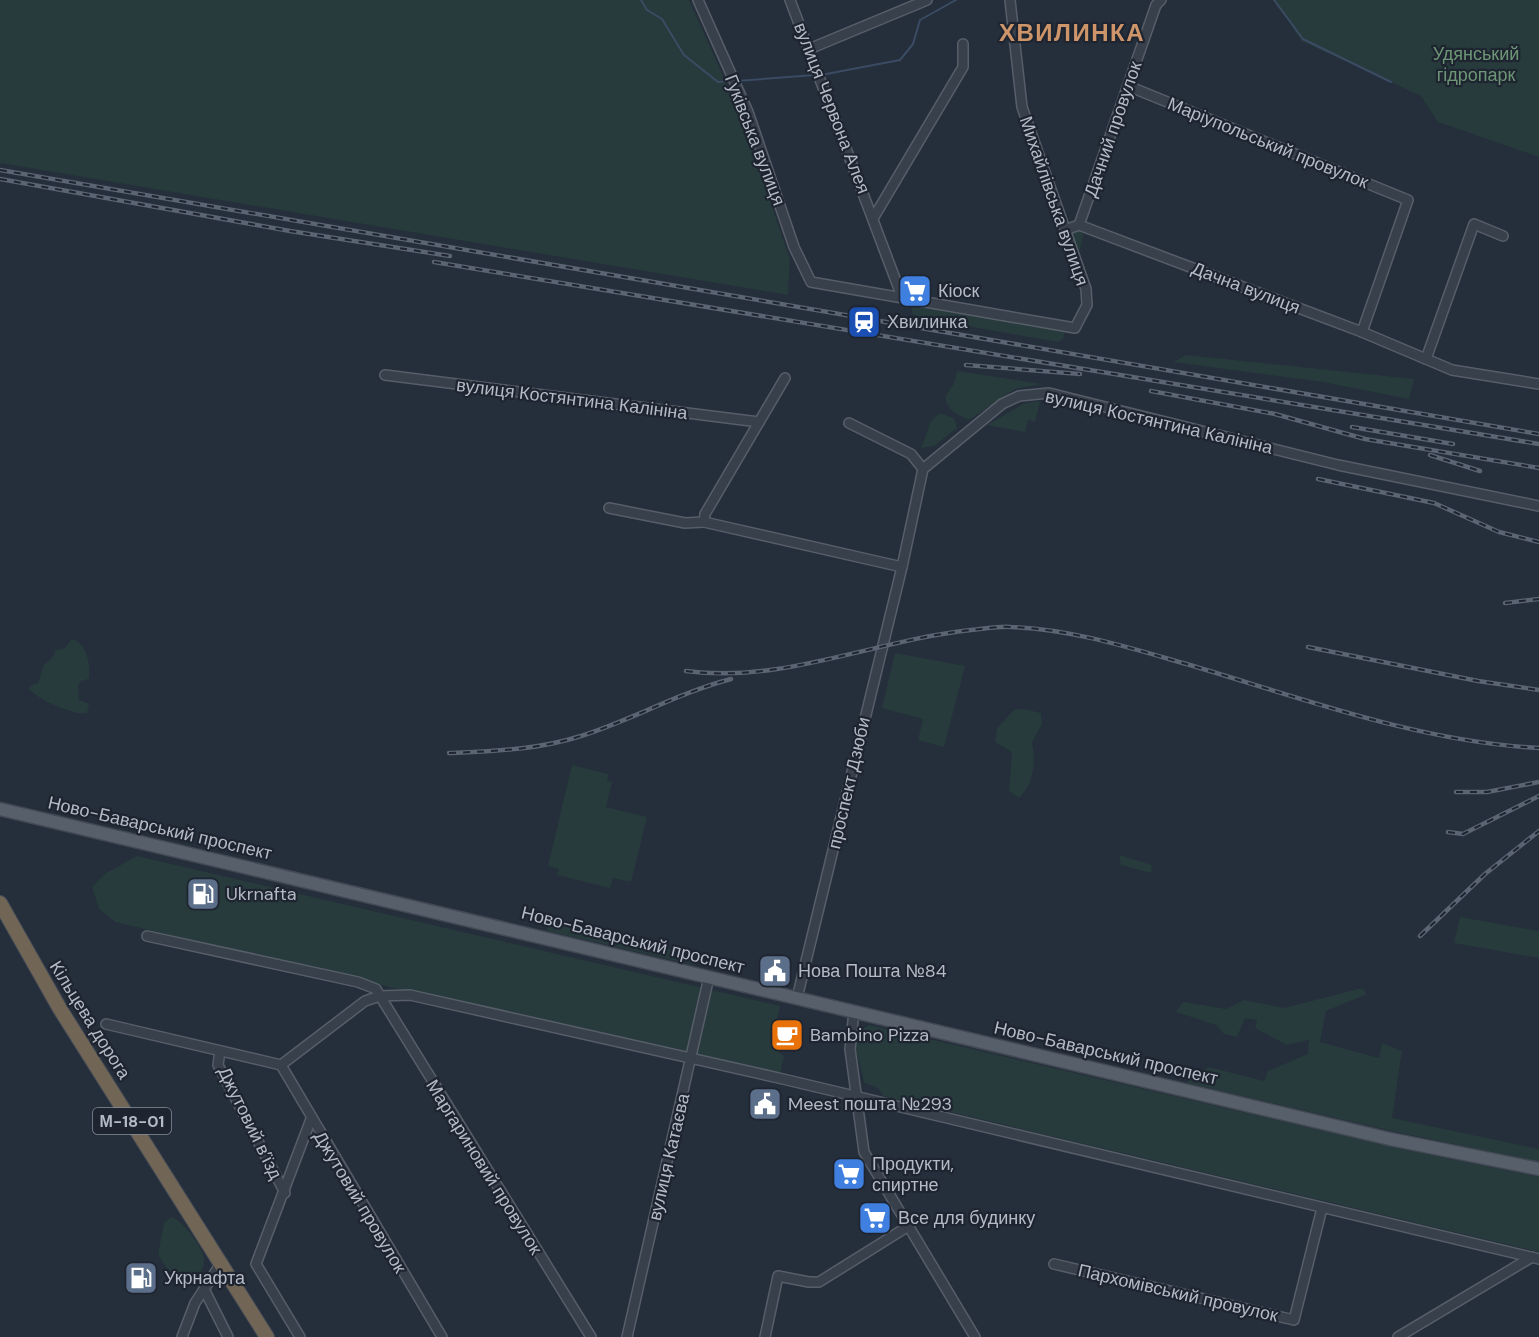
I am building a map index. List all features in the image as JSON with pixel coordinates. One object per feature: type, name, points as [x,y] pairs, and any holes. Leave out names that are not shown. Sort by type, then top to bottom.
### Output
[{"type":"highway","name":"Кільцева дорога","points":[[0,903],[60,1009],[222,1262],[267,1337]]},
{"type":"main road","name":"Ново-Баварський проспект","points":[[0,809],[1390,1139],[1539,1169]]},
{"type":"street","name":"Гуківська вулиця","points":[[698,0],[748,112],[794,247],[811,282],[902,297]]},
{"type":"street","name":"вулиця Червона Алея","points":[[790,0],[874,217],[902,297]]},
{"type":"street","points":[[809,49],[927,0]]},
{"type":"street","name":"Михайлівська вулиця","points":[[902,297],[1075,328],[1087,305],[1086,289],[1022,107],[1010,0]]},
{"type":"street","name":"Дачний провулок","points":[[1079,225],[1155,2]]},
{"type":"street","name":"вулиця Червона Алея","points":[[874,217],[963,67],[963,44]]},
{"type":"street","name":"Маріупольський провулок","points":[[1128,86],[1408,200],[1362,332]]},
{"type":"street","points":[[1426,359],[1474,224],[1503,236]]},
{"type":"street","points":[[1065,230],[1079,225]]},
{"type":"street","name":"Дачна вулиця","points":[[1079,225],[1362,332],[1452,370],[1539,384]]},
{"type":"street","name":"вулиця Костянтина Калініна","points":[[385,375],[759,422]]},
{"type":"street","points":[[704,522],[705,514],[785,378]]},
{"type":"street","name":"вулиця Костянтина Калініна","points":[[923,469],[1002,405],[1019,396],[1049,393],[1338,465],[1539,506]]},
{"type":"street","points":[[609,508],[685,523],[704,522],[902,567],[923,469],[910,454],[849,423]]},
{"type":"street","name":"проспект Дзюби","points":[[797,998],[902,567]]},
{"type":"street","points":[[147,936],[358,982],[376,989],[380,996]]},
{"type":"street","name":"вулиця Катаєва","points":[[627,1337],[709,976]]},
{"type":"street","points":[[106,1024],[281,1065],[365,1000],[380,996],[410,995],[855,1097],[1536,1258]]},
{"type":"street","name":"Маргариновий провулок","points":[[380,996],[591,1337]]},
{"type":"street","points":[[854,1012],[850,1049],[864,1152],[975,1337]]},
{"type":"street","name":"Джутовий в’їзд","points":[[220,1051],[218,1065],[285,1193]]},
{"type":"street","name":"Джутовий провулок","points":[[281,1065],[442,1337]]},
{"type":"street","points":[[300,1337],[256,1264],[285,1193],[311,1119]]},
{"type":"street","name":"Пархомівський провулок","points":[[1054,1264],[1294,1320],[1322,1208]]},
{"type":"street","points":[[765,1337],[778,1276],[819,1282],[907,1227]]},
{"type":"street","points":[[1398,1337],[1536,1258]]},
{"type":"street","points":[[182,1337],[195,1303],[222,1262]]},
{"type":"street","points":[[204,1289],[228,1337]]},
{"type":"green space","points":[[0,0],[689,0],[739,111],[790,259],[788,295],[0,163]]},
{"type":"green space","name":"Удянський гідропарк","points":[[1275,0],[1539,0],[1539,157],[1438,122],[1421,96],[1301,41]]},
{"type":"green space","points":[[1081,229],[1084,232],[1079,254],[1071,238],[1072,232]]},
{"type":"green space","points":[[912,304],[1065,332],[1063,339],[1058,342],[921,318],[912,314]]},
{"type":"green space","points":[[1186,355],[1414,379],[1409,399],[1323,382],[1173,362]]},
{"type":"green space","points":[[957,371],[1042,384],[1015,389],[969,420],[957,414],[946,402],[945,397],[954,383]]},
{"type":"green space","points":[[1040,402],[1035,422],[1028,420],[1025,432],[987,425],[1023,404]]},
{"type":"green space","points":[[940,413],[954,418],[957,428],[934,446],[921,448],[931,421]]},
{"type":"green space","points":[[72,639],[81,645],[87,655],[89,679],[81,681],[78,686],[79,700],[89,704],[87,713],[74,712],[56,706],[29,689],[31,685],[38,683],[44,665],[54,656],[55,650],[64,649]]},
{"type":"green space","points":[[895,653],[965,666],[944,747],[918,740],[923,719],[882,708]]},
{"type":"green space","points":[[1024,709],[1041,713],[1042,724],[1032,742],[1034,764],[1031,779],[1019,798],[1009,791],[1012,752],[995,742],[997,728],[1014,710]]},
{"type":"green space","points":[[572,765],[608,774],[607,781],[612,782],[606,807],[647,817],[631,882],[613,878],[610,888],[557,875],[559,869],[548,866]]},
{"type":"green space","points":[[1119,855],[1152,865],[1151,873],[1121,865]]},
{"type":"green space","points":[[137,856],[780,1006],[771,1046],[784,1056],[780,1075],[389,987],[115,922],[99,909],[92,887],[106,873]]},
{"type":"green space","points":[[1460,917],[1539,931],[1539,958],[1454,943]]},
{"type":"green space","points":[[546,920],[702,957],[694,965],[548,931]]},
{"type":"green space","points":[[1362,988],[1367,994],[1326,1011],[1320,1042],[1379,1058],[1382,1043],[1402,1051],[1392,1118],[1539,1149],[1539,1162],[1392,1131],[1187,1083],[1190,1076],[1209,1067],[1264,1081],[1268,1071],[1308,1054],[1309,1040],[1287,1045],[1255,1028],[1257,1020],[1245,1018],[1237,1037],[1224,1034],[1216,1025],[1176,1012],[1183,1002],[1226,1009],[1244,1000],[1284,1008]]},
{"type":"green space","points":[[869,1025],[1388,1146],[1539,1177],[1539,1252],[883,1096],[878,1088],[864,1083],[856,1052],[855,1033]]},
{"type":"green space","points":[[171,1217],[186,1228],[196,1241],[204,1258],[203,1267],[195,1281],[183,1280],[173,1274],[158,1254],[164,1223]]},
{"type":"waterway","points":[[641,0],[647,10],[662,19],[684,55],[718,82],[731,81]]},
{"type":"waterway","points":[[821,75],[900,60],[913,44],[920,20],[956,0]]},
{"type":"waterway","points":[[1274,0],[1303,39],[1391,82]]},
{"type":"waterway","points":[[737,81],[815,75]]},
{"type":"railway","points":[[0,170],[1539,434]]},
{"type":"railway","points":[[0,179],[290,231],[450,256]]},
{"type":"railway","points":[[434,262],[1539,444]]},
{"type":"railway","points":[[966,365],[1080,374]]},
{"type":"railway","points":[[1151,391],[1275,414],[1365,439],[1539,468]]},
{"type":"railway","points":[[1352,427],[1453,444]]},
{"type":"railway","points":[[1430,455],[1480,471]]},
{"type":"railway","points":[[1318,479],[1434,503],[1499,532],[1539,542]]},
{"type":"railway","points":[[1505,603],[1539,599]]},
{"type":"railway","points":[[686,671],[722,673],[758,671],[828,659],[935,635],[996,627],[1033,628],[1120,645],[1359,716],[1404,727],[1449,737],[1539,748]]},
{"type":"railway","points":[[1308,647],[1478,681],[1539,690]]},
{"type":"railway","points":[[449,753],[516,749],[565,741],[600,730],[692,692],[731,679]]},
{"type":"railway","points":[[1456,792],[1487,792],[1539,782]]},
{"type":"railway","points":[[1448,832],[1463,834],[1539,796]]},
{"type":"railway","points":[[1420,936],[1485,874],[1539,831]]},
{"type":"place","name":"Кіоск","points":[[915,291]]},
{"type":"place","name":"Хвилинка","points":[[864,322]]},
{"type":"place","name":"Ukrnafta","points":[[203,894]]},
{"type":"place","name":"Нова Пошта №84","points":[[775,971]]},
{"type":"place","name":"Bambino Pizza","points":[[787,1035]]},
{"type":"place","name":"Meest пошта №293","points":[[765,1104]]},
{"type":"place","name":"Продукти, спиртне","points":[[849,1174]]},
{"type":"place","name":"Все для будинку","points":[[875,1218]]},
{"type":"place","name":"Укрнафта","points":[[141,1278]]},
{"type":"district","name":"ХВИЛИНКА","points":[[1072,33]]}]
